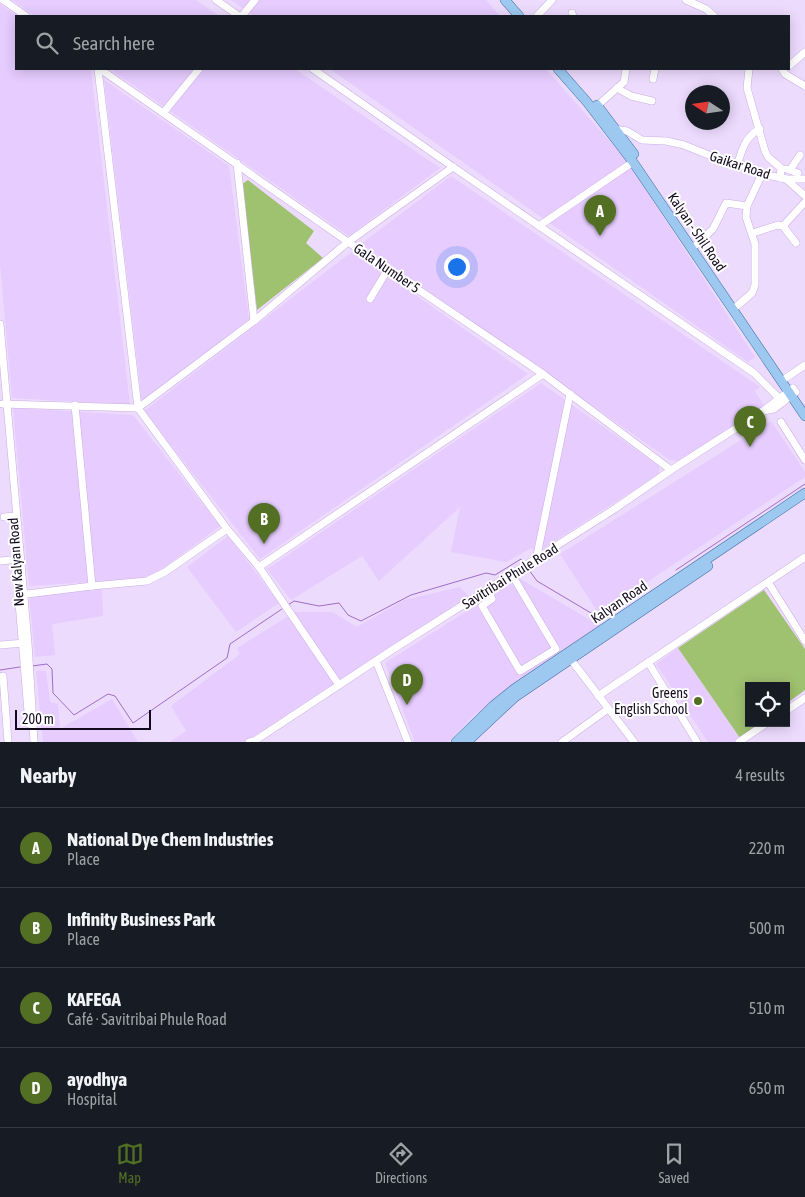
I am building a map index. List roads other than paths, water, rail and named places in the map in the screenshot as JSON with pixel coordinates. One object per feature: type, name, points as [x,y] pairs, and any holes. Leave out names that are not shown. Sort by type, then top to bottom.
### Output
[{"type":"main road","points":[[497,0],[511,15]]},
{"type":"main road","points":[[505,0],[518,15]]},
{"type":"main road","name":"Kalyan - Shil Road","points":[[559,70],[613,130],[696,245],[708,269],[737,306],[786,378],[805,416]]},
{"type":"main road","name":"Kalyan - Shil Road","points":[[567,70],[597,106],[633,162],[793,392],[805,406]]},
{"type":"main road","name":"Kalyan Road","points":[[456,742],[492,706],[528,684],[805,493]]},
{"type":"main road","name":"Kalyan Road","points":[[569,656],[805,500]]},
{"type":"main road","name":"Kalyan Road","points":[[467,742],[528,684]]},
{"type":"street","points":[[3,0],[25,15]]},
{"type":"street","points":[[216,0],[239,15]]},
{"type":"street","points":[[242,15],[255,0]]},
{"type":"street","points":[[538,15],[552,0]]},
{"type":"street","points":[[686,0],[710,15]]},
{"type":"street","points":[[790,65],[805,52]]},
{"type":"street","points":[[99,70],[138,408],[227,530],[259,567],[339,685]]},
{"type":"street","name":"Gala Number 5","points":[[101,70],[164,112],[348,242],[543,374],[671,470]]},
{"type":"street","points":[[164,112],[198,70]]},
{"type":"street","points":[[314,70],[754,373],[781,400]]},
{"type":"street","points":[[597,106],[626,79],[626,70]]},
{"type":"street","points":[[653,79],[655,70]]},
{"type":"street","name":"Gaikar Road","points":[[613,130],[642,140],[675,143],[721,160],[738,163],[762,174],[783,179],[781,168],[768,157],[760,128],[751,108],[747,88],[749,70]]},
{"type":"street","points":[[783,70],[805,86]]},
{"type":"street","points":[[617,88],[631,96],[652,102]]},
{"type":"street","points":[[738,163],[742,148],[754,131],[760,128]]},
{"type":"street","points":[[790,170],[800,155]]},
{"type":"street","points":[[539,226],[633,162]]},
{"type":"street","points":[[237,163],[254,321]]},
{"type":"street","points":[[4,407],[75,405],[138,408],[254,321],[348,242],[453,167]]},
{"type":"street","points":[[781,168],[798,173]]},
{"type":"street","points":[[737,306],[752,293],[755,285],[753,233],[746,217],[747,206],[762,174]]},
{"type":"street","points":[[783,179],[805,179]]},
{"type":"street","points":[[783,179],[805,196]]},
{"type":"street","points":[[783,226],[805,202]]},
{"type":"street","points":[[696,245],[714,229],[726,203],[747,206]]},
{"type":"street","points":[[753,233],[778,225],[783,226],[796,243]]},
{"type":"street","points":[[370,299],[388,269]]},
{"type":"street","points":[[0,324],[4,407]]},
{"type":"street","points":[[786,378],[805,365]]},
{"type":"street","points":[[259,567],[543,374]]},
{"type":"street","points":[[0,382],[8,443]]},
{"type":"street","name":"Savitribai Phule Road","points":[[253,741],[536,560],[793,392]]},
{"type":"street","points":[[536,560],[570,394]]},
{"type":"street","points":[[75,405],[92,586]]},
{"type":"street","points":[[781,422],[805,460]]},
{"type":"street","name":"New Kalyan Road","points":[[8,443],[11,453],[34,742]]},
{"type":"street","name":"New Kalyan Road","points":[[8,443],[15,516]]},
{"type":"street","points":[[4,517],[15,516]]},
{"type":"street","points":[[21,594],[147,581],[165,572],[227,530]]},
{"type":"street","points":[[598,696],[805,557]]},
{"type":"street","points":[[0,561],[18,559]]},
{"type":"street","points":[[487,590],[492,599],[482,606],[520,671],[556,649],[512,575]]},
{"type":"street","points":[[768,582],[805,641]]},
{"type":"street","points":[[0,645],[25,643]]},
{"type":"street","points":[[569,656],[634,742]]},
{"type":"street","points":[[376,661],[408,742]]},
{"type":"street","points":[[648,662],[698,742]]},
{"type":"street","points":[[3,676],[8,742]]},
{"type":"street","points":[[790,708],[804,701]]},
{"type":"street","points":[[562,742],[608,710]]},
{"type":"street","name":"New Kalyan Road","points":[[30,742],[31,720]]},
{"type":"street","points":[[739,742],[761,727]]},
{"type":"waterway","points":[[676,570],[805,484]]},
{"type":"waterway","points":[[288,605],[294,601],[319,606],[339,603],[348,615],[361,621],[411,595],[486,573],[495,575],[521,559],[523,562]]},
{"type":"waterway","points":[[529,570],[537,581],[591,613],[601,616],[646,589]]},
{"type":"waterway","points":[[32,666],[47,664],[52,669],[53,693],[74,715],[108,694],[115,696],[133,723],[227,658],[230,644],[282,609]]},
{"type":"waterway","points":[[0,670],[20,667]]},
{"type":"place","name":"National Dye Chem Industries","points":[[600,236]]},
{"type":"place","name":"KAFEGA","points":[[750,447]]},
{"type":"place","name":"Infinity Business Park","points":[[264,544]]},
{"type":"place","name":"Greens English School","points":[[698,701]]},
{"type":"place","name":"ayodhya","points":[[407,705]]}]
